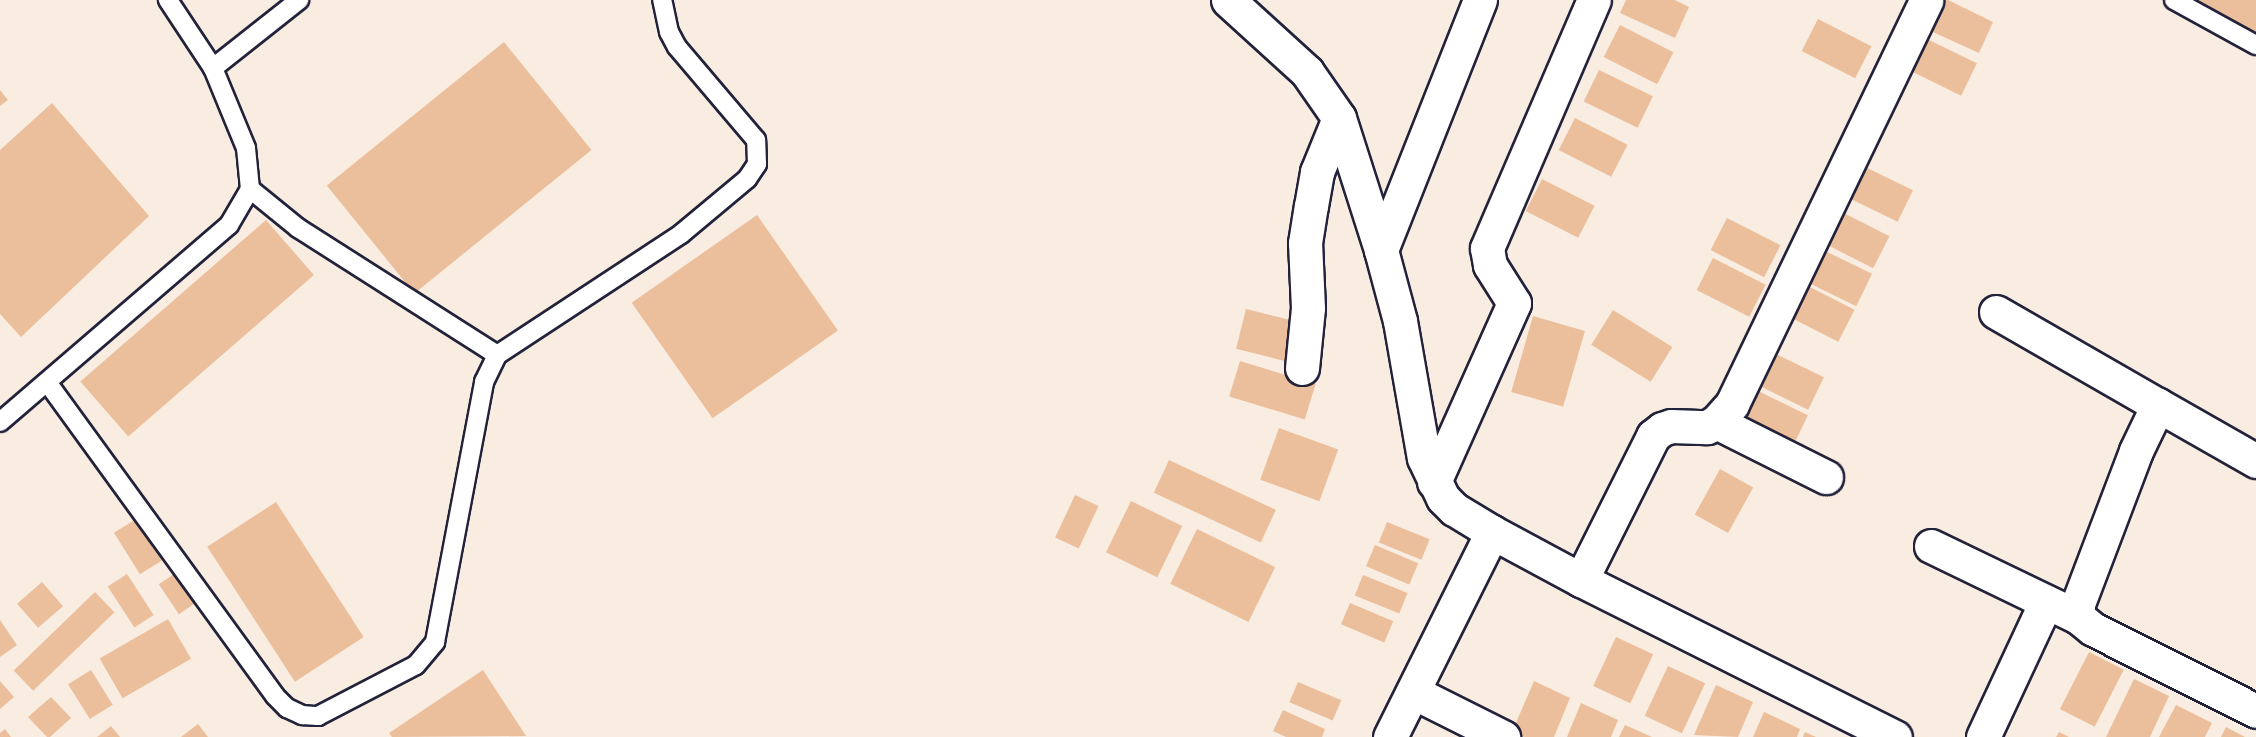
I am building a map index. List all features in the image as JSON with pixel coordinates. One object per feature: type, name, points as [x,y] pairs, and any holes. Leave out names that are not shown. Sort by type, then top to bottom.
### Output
[{"type":"street","points":[[1228,0],[1307,72],[1339,118],[1381,250],[1400,321],[1424,458],[1443,498],[1454,509],[1492,532],[1581,580],[1895,737]]},
{"type":"street","points":[[1381,250],[1480,0]]},
{"type":"street","points":[[1434,482],[1514,303],[1490,265],[1487,248],[1594,0]]},
{"type":"street","points":[[1581,580],[1653,436],[1671,426],[1707,427],[1716,422],[1732,404],[1926,0]]},
{"type":"street","points":[[1302,368],[1308,308],[1305,243],[1309,215],[1317,172],[1339,118]]},
{"type":"street","points":[[1996,312],[2256,461]]},
{"type":"street","points":[[2078,617],[2078,604],[2136,451],[2158,405]]},
{"type":"street","points":[[1716,422],[1826,477]]},
{"type":"street","points":[[1390,737],[1492,532]]},
{"type":"street","points":[[1931,546],[2078,617],[2093,629],[2256,711]]},
{"type":"street","points":[[1983,737],[2046,602]]},
{"type":"street","points":[[1413,692],[1503,737]]},
{"type":"lane","points":[[0,422],[229,225],[250,189],[246,148],[213,68],[168,0]]},
{"type":"lane","points":[[213,68],[299,0]]},
{"type":"lane","points":[[47,382],[286,708],[302,715],[318,716],[416,666],[435,642],[484,382],[497,355],[681,234],[747,179],[757,164],[756,140],[677,47],[669,32],[662,0]]},
{"type":"lane","points":[[2174,0],[2256,45]]},
{"type":"lane","points":[[250,189],[298,228],[497,355]]},
{"type":"building","points":[[1626,0],[1675,0],[1689,7],[1675,38],[1620,13]]},
{"type":"building","points":[[1937,0],[1948,0],[1993,22],[1979,53],[1924,28]]},
{"type":"building","points":[[2188,0],[2256,0],[2256,35]]},
{"type":"building","points":[[1818,19],[1871,46],[1855,78],[1802,51]]},
{"type":"building","points":[[1620,25],[1673,52],[1657,84],[1604,57]]},
{"type":"building","points":[[1923,37],[1977,63],[1961,96],[1907,69]]},
{"type":"building","points":[[504,42],[591,150],[414,294],[327,185]]},
{"type":"building","points":[[1599,70],[1653,96],[1638,128],[1584,101]]},
{"type":"building","points":[[0,90],[8,100],[0,106]]},
{"type":"building","points":[[52,103],[149,216],[21,337],[0,314],[0,150]]},
{"type":"building","points":[[1575,118],[1628,145],[1611,177],[1559,150]]},
{"type":"building","points":[[1859,164],[1913,190],[1898,222],[1844,195]]},
{"type":"building","points":[[1542,179],[1595,206],[1578,238],[1526,211]]},
{"type":"building","points":[[1836,209],[1889,236],[1873,268],[1820,241]]},
{"type":"building","points":[[757,215],[838,331],[713,418],[632,303]]},
{"type":"building","points":[[1727,218],[1780,245],[1764,277],[1711,250]]},
{"type":"building","points":[[266,220],[314,275],[128,436],[80,381]]},
{"type":"building","points":[[1819,248],[1872,274],[1856,306],[1803,280]]},
{"type":"building","points":[[1713,258],[1766,285],[1749,317],[1697,290]]},
{"type":"building","points":[[1802,283],[1855,310],[1838,342],[1786,315]]},
{"type":"building","points":[[1246,309],[1295,321],[1285,361],[1236,349]]},
{"type":"building","points":[[1613,310],[1672,347],[1651,382],[1591,345]]},
{"type":"building","points":[[1533,316],[1585,331],[1563,407],[1511,392]]},
{"type":"building","points":[[1770,351],[1824,377],[1808,410],[1754,383]]},
{"type":"building","points":[[1240,361],[1316,384],[1305,419],[1229,396]]},
{"type":"building","points":[[1754,389],[1808,415],[1792,448],[1738,421]]},
{"type":"building","points":[[1279,428],[1338,450],[1319,501],[1260,480]]},
{"type":"building","points":[[1169,460],[1276,510],[1261,542],[1154,493]]},
{"type":"building","points":[[1720,469],[1753,487],[1728,533],[1695,514]]},
{"type":"building","points":[[1075,495],[1099,506],[1079,549],[1055,538]]},
{"type":"building","points":[[1131,501],[1182,526],[1157,577],[1106,552]]},
{"type":"building","points":[[276,502],[364,637],[295,682],[207,547]]},
{"type":"building","points":[[136,519],[162,561],[140,574],[114,533]]},
{"type":"building","points":[[1387,522],[1430,539],[1421,560],[1379,542]]},
{"type":"building","points":[[1197,529],[1275,567],[1248,622],[1170,584]]},
{"type":"building","points":[[1375,545],[1418,563],[1409,585],[1366,566]]},
{"type":"building","points":[[177,572],[197,602],[179,614],[159,584]]},
{"type":"building","points":[[127,574],[154,615],[134,628],[108,587]]},
{"type":"building","points":[[1363,575],[1408,593],[1399,613],[1355,595]]},
{"type":"building","points":[[42,582],[63,606],[38,628],[17,604]]},
{"type":"building","points":[[95,592],[114,612],[33,691],[14,670]]},
{"type":"building","points":[[1350,603],[1393,621],[1384,643],[1341,624]]},
{"type":"building","points":[[168,619],[191,659],[123,698],[100,658]]},
{"type":"building","points":[[0,620],[17,645],[0,657]]},
{"type":"building","points":[[1616,637],[1653,654],[1630,703],[1593,686]]},
{"type":"building","points":[[2089,652],[2124,670],[2095,727],[2060,709]]},
{"type":"building","points":[[1668,666],[1705,683],[1682,733],[1645,716]]},
{"type":"building","points":[[91,670],[113,705],[90,719],[68,684]]},
{"type":"building","points":[[483,670],[526,736],[392,737],[389,733]]},
{"type":"building","points":[[2134,679],[2169,696],[2150,737],[2106,737]]},
{"type":"building","points":[[0,681],[14,697],[0,709]]},
{"type":"building","points":[[1534,681],[1570,698],[1554,737],[1524,737],[1512,732]]},
{"type":"building","points":[[1298,682],[1341,700],[1333,721],[1289,702]]},
{"type":"building","points":[[1716,685],[1753,702],[1738,737],[1694,735]]},
{"type":"building","points":[[51,697],[71,718],[50,737],[47,737],[28,717]]},
{"type":"building","points":[[1581,703],[1618,720],[1611,737],[1567,737]]},
{"type":"building","points":[[2176,705],[2212,723],[2205,737],[2159,737]]},
{"type":"building","points":[[1283,710],[1325,729],[1322,737],[1286,737],[1273,731]]},
{"type":"building","points":[[1764,712],[1800,729],[1797,737],[1753,737]]},
{"type":"building","points":[[198,724],[208,737],[181,737]]},
{"type":"building","points":[[1625,725],[1652,737],[1619,737]]},
{"type":"building","points":[[111,726],[120,737],[97,737]]},
{"type":"building","points":[[2226,727],[2245,737],[2221,737]]},
{"type":"building","points":[[5,729],[11,737],[0,737],[0,733]]},
{"type":"building","points":[[1805,732],[1816,737],[1803,737]]},
{"type":"building","points":[[2059,732],[2069,737],[2056,737]]}]
